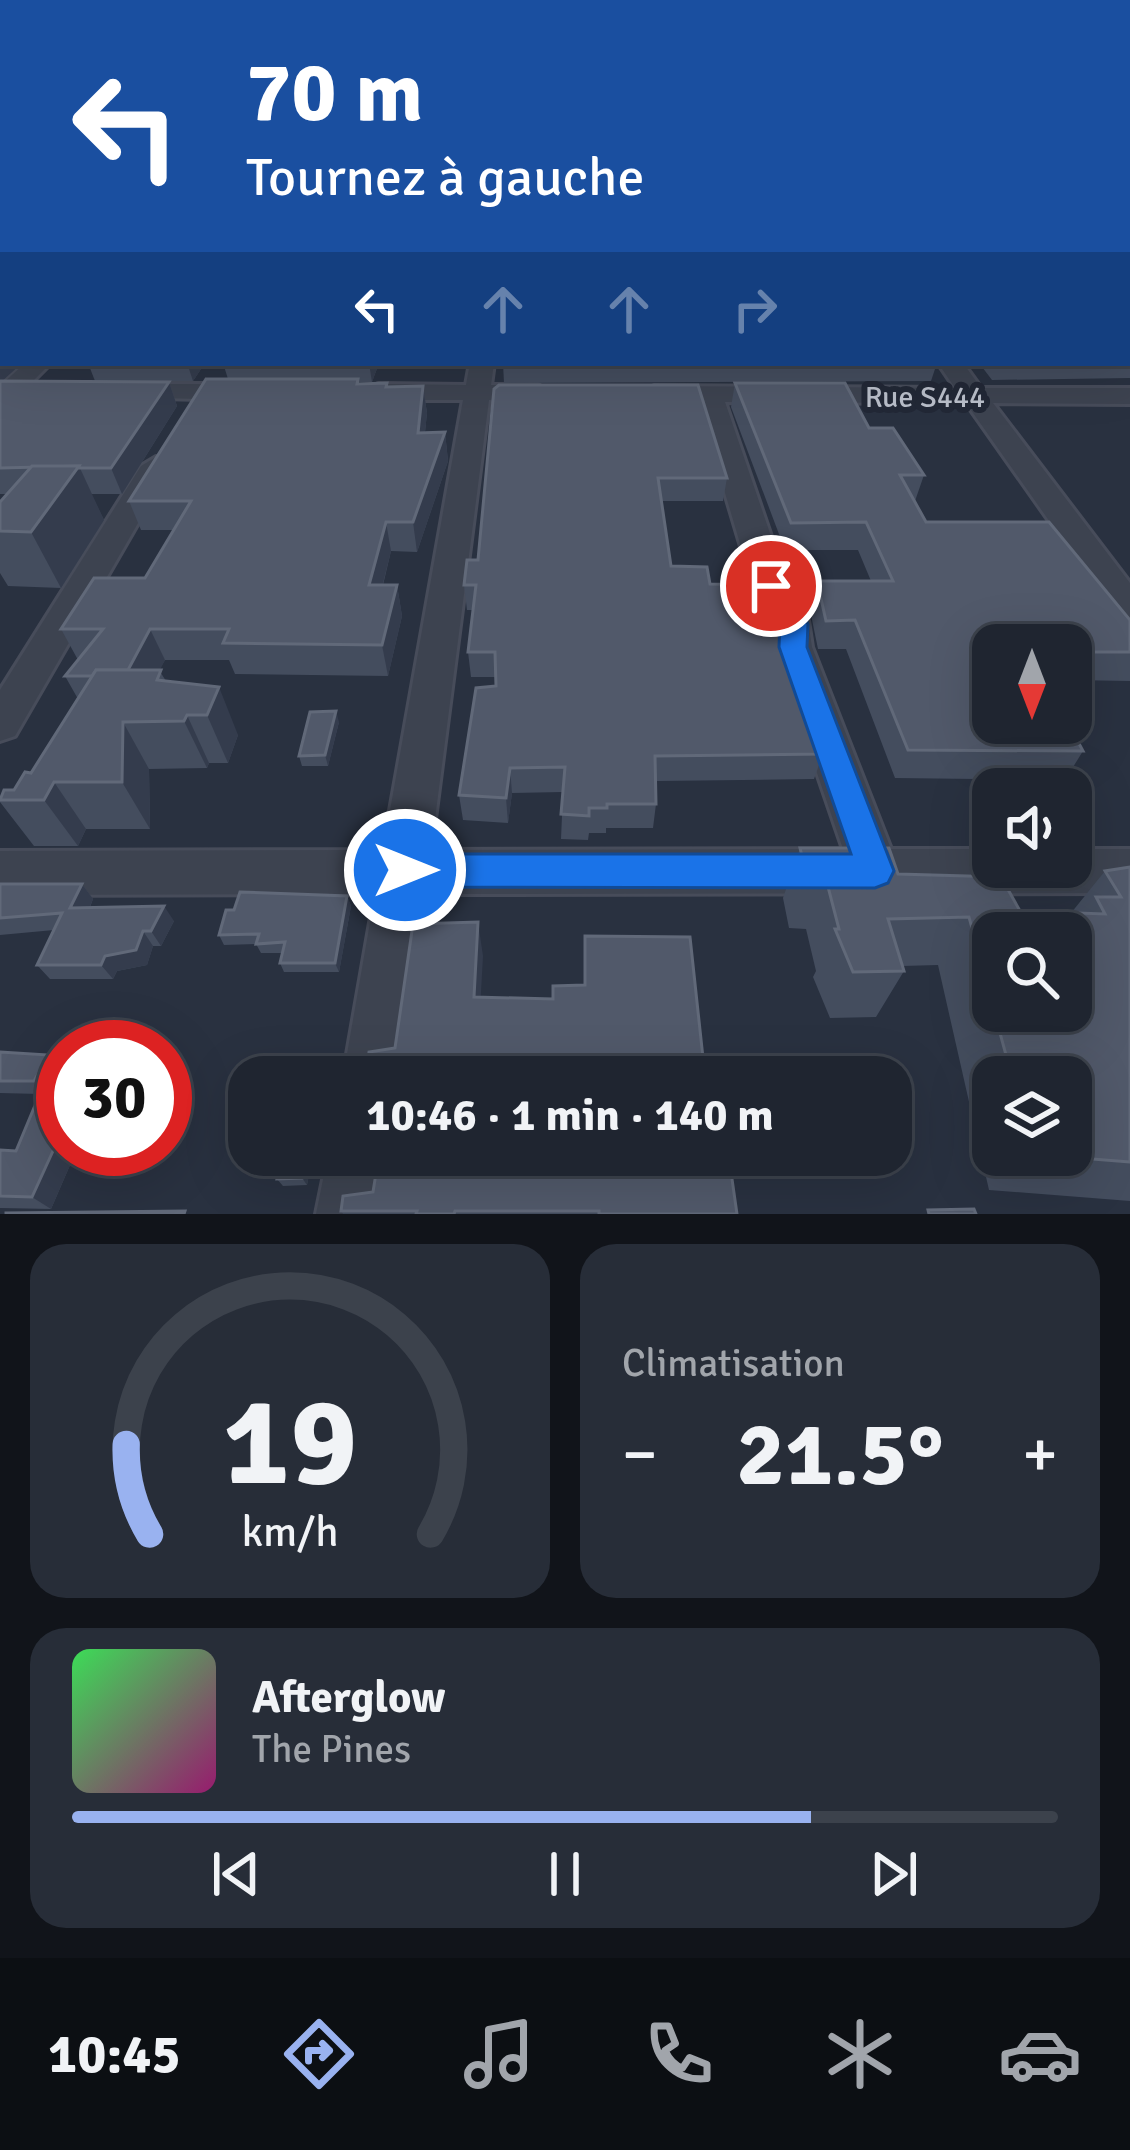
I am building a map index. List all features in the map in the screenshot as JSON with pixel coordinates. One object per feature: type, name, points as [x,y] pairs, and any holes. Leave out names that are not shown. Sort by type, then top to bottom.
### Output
[{"type":"street","points":[[4,393],[35,366]]},
{"type":"street","points":[[0,725],[15,673],[131,507],[220,366]]},
{"type":"street","points":[[952,366],[1130,608]]},
{"type":"street","points":[[340,392],[480,378],[571,393]]},
{"type":"street","points":[[374,1056],[480,378]]},
{"type":"street","points":[[94,392],[271,392]]},
{"type":"street","points":[[4,393],[50,393]]},
{"type":"street","name":"Rue S444","points":[[617,394],[1130,396]]},
{"type":"street","points":[[710,394],[771,586],[794,624],[793,647],[875,871]]},
{"type":"street","points":[[87,507],[131,507]]},
{"type":"street","points":[[0,874],[1130,871]]},
{"type":"street","points":[[349,1214],[355,1176]]},
{"type":"building","points":[[206,379],[358,379],[357,384],[423,386],[418,433],[445,432],[413,522],[386,522],[369,585],[397,585],[382,645],[223,643],[229,629],[150,629],[128,670],[65,676],[103,629],[61,629],[94,578],[145,578],[191,501],[129,501]]},
{"type":"building","points":[[0,381],[169,382],[111,468],[0,468]]},
{"type":"building","points":[[735,383],[845,383],[869,428],[893,428],[924,475],[900,475],[926,522],[1049,522],[1130,620],[1130,652],[1092,652],[1092,624],[972,624],[972,744],[1079,744],[1083,751],[908,750],[855,620],[826,621],[817,581],[893,581],[866,522],[791,523]]},
{"type":"building","points":[[499,385],[698,385],[727,478],[658,478],[671,566],[707,567],[710,584],[768,585],[776,623],[823,754],[655,756],[656,804],[607,804],[607,808],[589,808],[589,816],[561,814],[565,767],[510,768],[506,798],[459,795],[476,688],[496,686],[495,652],[468,652],[476,585],[464,585],[467,560],[478,560],[494,389]]},
{"type":"building","points":[[32,466],[79,466],[31,532],[0,531],[0,502]]},
{"type":"building","points":[[96,670],[161,670],[157,680],[219,687],[207,715],[187,715],[184,721],[123,722],[122,782],[54,782],[44,800],[0,800],[4,790],[14,790],[25,772],[31,773]]},
{"type":"building","points":[[336,711],[325,755],[299,756],[310,712]]},
{"type":"building","points":[[800,848],[889,848],[898,874],[972,876],[972,888],[1007,888],[1020,911],[1048,912],[972,912],[972,928],[969,917],[888,919],[904,971],[853,972],[835,929],[839,929],[826,879],[808,879]]},
{"type":"building","points":[[1130,867],[1130,1162],[1092,1159],[1092,1056],[1006,1056],[1000,1032],[1092,1032],[1092,914],[1105,914],[1096,897],[1121,897],[1105,871]]},
{"type":"building","points":[[0,884],[82,884],[70,908],[164,906],[151,931],[143,931],[136,950],[105,956],[101,965],[37,965],[62,913],[0,918]]},
{"type":"building","points":[[240,892],[347,896],[335,963],[280,963],[285,942],[256,944],[259,934],[219,935],[226,910],[234,910]]},
{"type":"building","points":[[478,922],[474,997],[553,999],[553,986],[585,985],[585,936],[690,937],[703,1056],[369,1056],[369,1052],[395,1048],[413,924]]},
{"type":"building","points":[[0,1052],[36,1054],[34,1081],[0,1081]]},
{"type":"building","points":[[36,1103],[36,1176],[42,1176],[32,1197],[0,1196],[0,1150],[16,1151]]},
{"type":"building","points":[[376,1176],[732,1176],[737,1214],[341,1211],[343,1196],[373,1192]]},
{"type":"building","points":[[974,1209],[976,1214],[929,1214],[928,1210]]},
{"type":"building","points":[[6,1213],[184,1214],[6,1214]]},
{"type":"route","points":[[405,870],[875,871],[793,647],[794,624],[771,586]]}]
